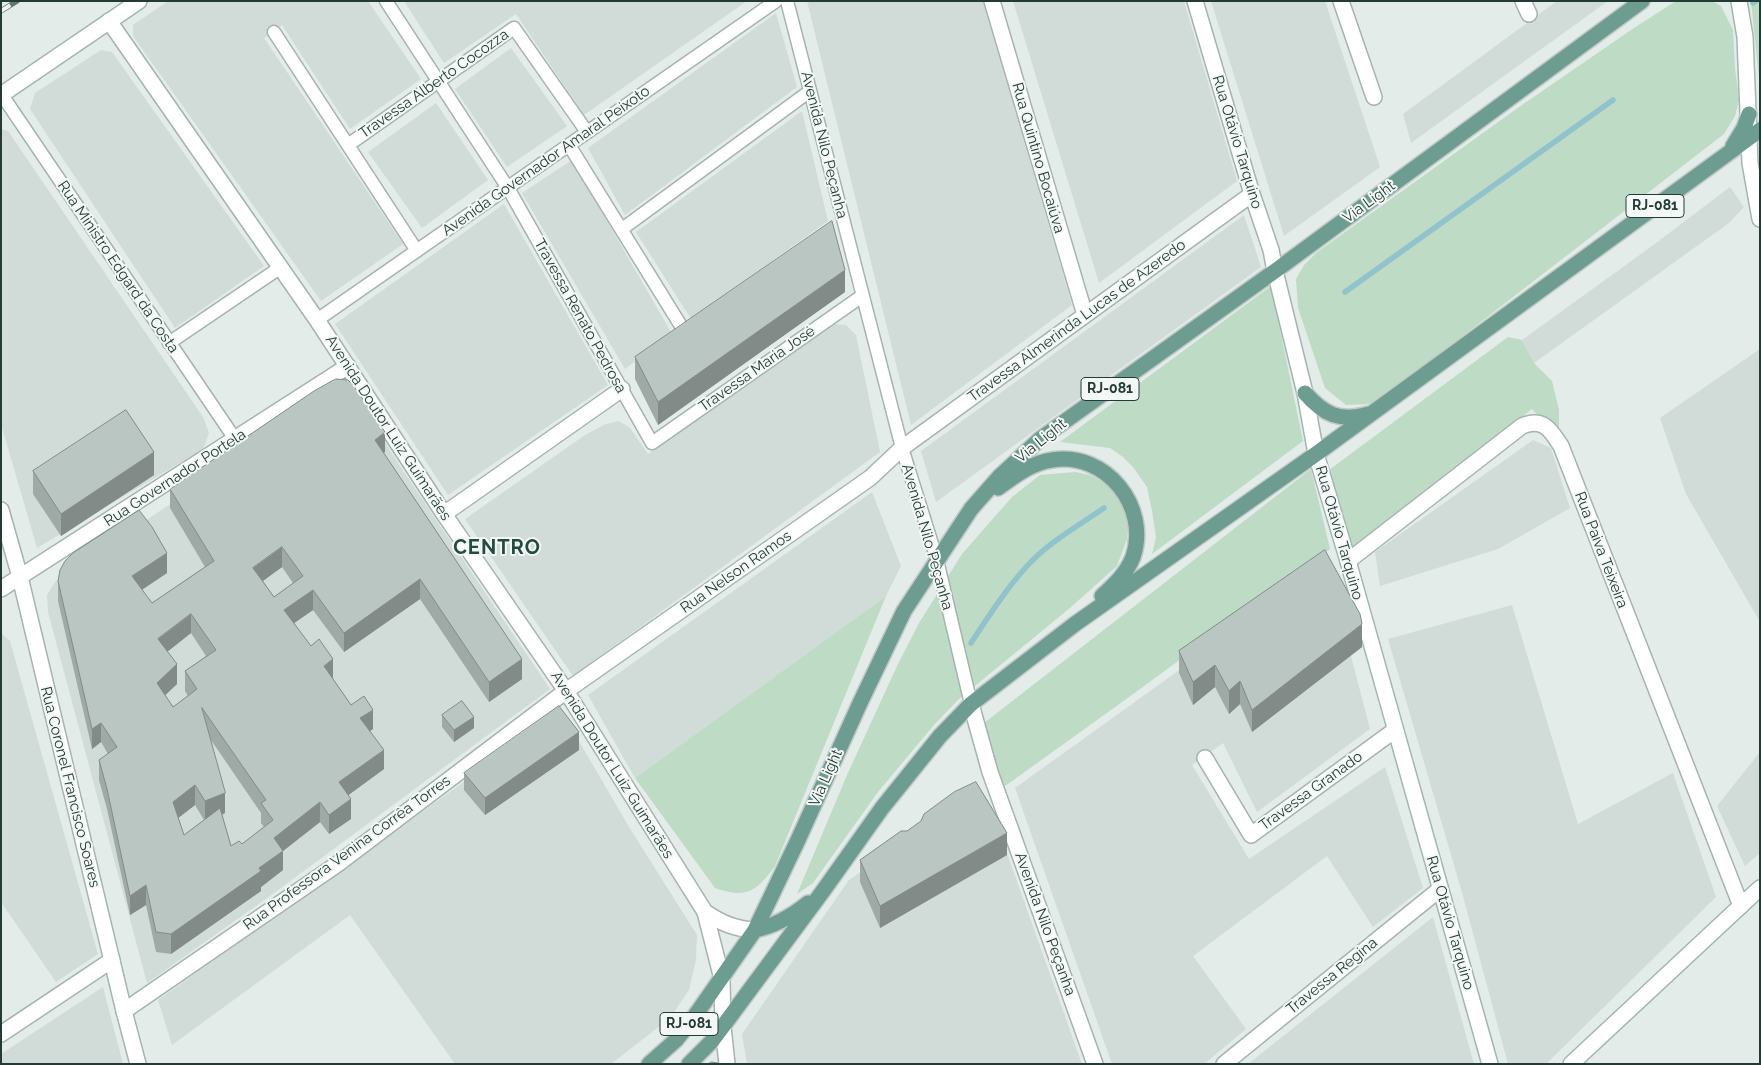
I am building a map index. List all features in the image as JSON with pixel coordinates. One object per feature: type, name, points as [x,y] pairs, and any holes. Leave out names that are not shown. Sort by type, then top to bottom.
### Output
[{"type":"main road","name":"Via Light","points":[[649,1064],[676,1040],[722,979],[754,930],[779,881],[884,650],[904,611],[971,509],[1000,476],[1040,439],[1276,270],[1642,1]]},
{"type":"main road","points":[[1729,151],[1744,128],[1749,114]]},
{"type":"main road","name":"RJ-081","points":[[690,1064],[712,1042],[882,808],[940,736],[971,704],[1075,624],[1372,414],[1754,134]]},
{"type":"main road","points":[[1304,393],[1319,408],[1332,415],[1353,418],[1372,414]]},
{"type":"main road","points":[[971,509],[1020,472],[1052,460],[1083,463],[1102,471],[1115,481],[1126,494],[1134,516],[1136,537],[1132,558],[1118,580],[1075,624]]},
{"type":"main road","points":[[754,930],[768,928],[780,922],[823,891]]},
{"type":"street","points":[[2,95],[139,1]]},
{"type":"street","name":"Travessa Renato Pedrosa","points":[[386,1],[508,188],[652,443]]},
{"type":"street","name":"Avenida Governador Amaral Peixoto","points":[[318,320],[776,1]]},
{"type":"street","name":"Avenida Nilo Peçanha","points":[[787,1],[902,448],[937,560],[971,704],[990,772],[1095,1064]]},
{"type":"street","name":"Rua Quintino Bocaiúva","points":[[992,1],[1085,315]]},
{"type":"street","name":"Rua Otávio Tarquino","points":[[1195,1],[1252,194],[1271,250],[1316,454],[1490,1064]]},
{"type":"street","points":[[1341,1],[1374,98]]},
{"type":"street","points":[[1738,1],[1745,37],[1749,114],[1754,134],[1750,163],[1760,219]]},
{"type":"street","name":"Avenida Doutor Luiz Guimarães","points":[[109,21],[318,320],[444,514],[566,691],[705,912],[722,979],[723,1026],[727,1064]]},
{"type":"street","name":"Travessa Alberto Cocozza","points":[[348,145],[514,28],[588,132]]},
{"type":"street","points":[[274,32],[417,251]]},
{"type":"street","points":[[622,229],[810,91]]},
{"type":"street","name":"Rua Ministro Edgard da Costa","points":[[2,95],[235,439]]},
{"type":"street","points":[[569,145],[686,334]]},
{"type":"street","name":"Travessa Almerinda Lucas de Azeredo","points":[[902,448],[1252,194]]},
{"type":"street","points":[[169,343],[280,267]]},
{"type":"street","name":"Travessa Maria José","points":[[652,443],[862,296]]},
{"type":"street","name":"Rua Governador Portela","points":[[1,589],[348,366]]},
{"type":"street","points":[[444,514],[622,389]]},
{"type":"street","name":"Rua Paiva Teixeira","points":[[1348,561],[1522,426],[1531,422],[1539,423],[1553,433],[1561,446],[1741,906]]},
{"type":"street","name":"Rua Nelson Ramos","points":[[566,691],[870,478],[902,448]]},
{"type":"street","name":"Rua Coronel Francisco Soares","points":[[1,510],[20,577],[138,1064]]},
{"type":"street","name":"Rua Professora Venina Corrêa Torres","points":[[124,1011],[339,863],[566,691]]},
{"type":"street","name":"Travessa Granado","points":[[1205,758],[1251,835],[1395,730]]},
{"type":"street","points":[[1571,1064],[1760,888]]},
{"type":"street","name":"Travessa Regina","points":[[1224,1064],[1440,889]]},
{"type":"street","points":[[705,912],[726,925],[754,930]]},
{"type":"street","points":[[1,1034],[112,960]]},
{"type":"shaded area","points":[[168,1],[368,1],[421,79],[350,129],[282,25],[264,38],[403,244],[321,301],[133,36],[133,25]]},
{"type":"shaded area","points":[[404,1],[747,1],[584,115],[516,14],[444,63]]},
{"type":"shaded area","points":[[807,1],[983,1],[1072,305],[911,425]]},
{"type":"shaded area","points":[[1013,1],[1184,1],[1237,181],[1099,283]]},
{"type":"shaded area","points":[[1211,1],[1325,1],[1380,167],[1284,236]]},
{"type":"shaded area","points":[[1557,1],[1608,1],[1411,143],[1403,114]]},
{"type":"shaded area","points":[[776,13],[797,87],[625,215],[588,148]]},
{"type":"shaded area","points":[[511,48],[567,126],[507,167],[455,89]]},
{"type":"shaded area","points":[[101,50],[112,52],[264,266],[175,328],[30,109],[35,93]]},
{"type":"shaded area","points":[[436,103],[488,180],[422,228],[368,152]]},
{"type":"shaded area","points":[[802,111],[828,221],[691,319],[636,232]]},
{"type":"shaded area","points":[[1,129],[8,131],[203,417],[209,433],[203,449],[37,548],[1,424]]},
{"type":"shaded area","points":[[572,160],[672,334],[625,369],[522,193]]},
{"type":"shaded area","points":[[1730,187],[1744,207],[1729,223],[1534,363],[1522,340]]},
{"type":"shaded area","points":[[504,204],[608,385],[448,495],[335,324]]},
{"type":"shaded area","points":[[1244,215],[1261,267],[936,502],[921,451]]},
{"type":"shaded area","points":[[834,324],[846,325],[856,335],[880,452],[573,676],[465,519],[585,435],[606,424],[619,421],[630,428],[648,454]]},
{"type":"shaded area","points":[[1760,349],[1760,622],[1686,494],[1660,418]]},
{"type":"shaded area","points":[[327,398],[364,408],[396,460],[550,689],[270,896],[147,983],[48,612],[47,595],[55,582]]},
{"type":"shaded area","points":[[1533,440],[1551,448],[1570,508],[1498,549],[1380,586],[1375,552]]},
{"type":"shaded area","points":[[872,492],[901,566],[886,596],[635,778],[588,695]]},
{"type":"shaded area","points":[[1327,564],[1370,729],[1257,812],[1223,743],[1192,765],[1249,859],[1385,767],[1423,888],[1373,927],[1327,856],[1193,956],[1246,1029],[1204,1064],[1112,1064],[1015,788]]},
{"type":"shaded area","points":[[1512,605],[1578,824],[1673,773],[1716,897],[1546,1064],[1508,1064],[1463,896],[1388,639]]},
{"type":"shaded area","points":[[1,633],[10,641],[98,954],[56,982],[1,902]]},
{"type":"shaded area","points":[[562,712],[629,827],[697,935],[696,960],[689,990],[670,1018],[611,1064],[455,1064],[350,915],[172,1045],[158,1000]]},
{"type":"shaded area","points":[[1760,752],[1760,853],[1745,866],[1717,806]]},
{"type":"shaded area","points":[[977,792],[988,800],[1082,1064],[747,1064],[742,1034],[849,880]]},
{"type":"shaded area","points":[[1433,917],[1474,1064],[1248,1064]]},
{"type":"shaded area","points":[[103,987],[123,1064],[1,1064],[1,1054]]},
{"type":"green space","points":[[1676,1],[1712,1],[1721,6],[1733,30],[1739,100],[1735,116],[1724,134],[1398,386],[1371,404],[1346,405],[1325,388],[1298,308],[1296,279],[1304,265],[1316,253],[1519,107]]},
{"type":"green space","points":[[1751,1],[1760,1],[1760,88]]},
{"type":"green space","points":[[1271,286],[1303,441],[1152,554],[1156,537],[1147,487],[1133,467],[1110,448],[1060,442]]},
{"type":"green space","points":[[1508,337],[1522,340],[1534,363],[1552,381],[1559,410],[1559,438],[1532,409],[1351,552],[1325,473]]},
{"type":"green space","points":[[1311,469],[1330,549],[1001,789],[984,723]]},
{"type":"green space","points":[[1075,472],[1090,475],[1109,485],[1123,505],[1128,526],[1127,539],[1117,566],[1070,608],[959,699],[934,725],[878,792],[813,883],[797,894],[847,775],[898,664],[919,623],[962,554],[1012,497],[1040,475]]},
{"type":"green space","points":[[886,596],[775,866],[762,882],[750,891],[735,893],[715,888],[635,778]]},
{"type":"building","points":[[832,221],[845,270],[658,402],[635,357]]},
{"type":"building","points":[[336,379],[348,380],[354,386],[385,432],[375,440],[522,659],[489,682],[420,579],[344,633],[313,590],[284,610],[311,646],[319,639],[333,659],[324,666],[351,705],[364,696],[373,710],[360,718],[384,750],[339,782],[351,799],[329,815],[320,802],[274,838],[283,851],[259,868],[261,871],[171,934],[156,932],[146,885],[130,896],[99,760],[117,747],[101,723],[92,729],[58,581],[60,570],[73,553],[139,510],[152,527],[167,553],[132,576],[152,603],[214,561],[170,489],[314,391]],"holes":[[[282,547],[303,576],[274,597],[253,568]],[[191,614],[216,650],[185,671],[197,689],[173,707],[157,683],[177,664],[158,639]],[[202,708],[266,800],[261,803],[273,820],[242,844],[239,841],[231,846],[220,808],[184,835],[173,802],[195,785],[205,801],[225,793]]]},
{"type":"building","points":[[126,410],[154,452],[61,514],[33,471]]},
{"type":"building","points":[[1325,550],[1360,614],[1362,624],[1252,710],[1240,681],[1229,691],[1215,665],[1193,682],[1179,651]]},
{"type":"building","points":[[462,701],[474,717],[454,730],[442,715]]},
{"type":"building","points":[[559,706],[579,732],[485,798],[464,773]]},
{"type":"building","points":[[976,782],[1007,833],[880,906],[860,860],[901,831],[907,831],[921,821],[924,814],[954,792]]},
{"type":"waterway","points":[[1345,292],[1613,100]]},
{"type":"waterway","points":[[971,643],[1027,566],[1054,542],[1104,508]]},
{"type":"railway","points":[[1,11],[17,1]]},
{"type":"district","name":"CENTRO","points":[[497,548]]}]
